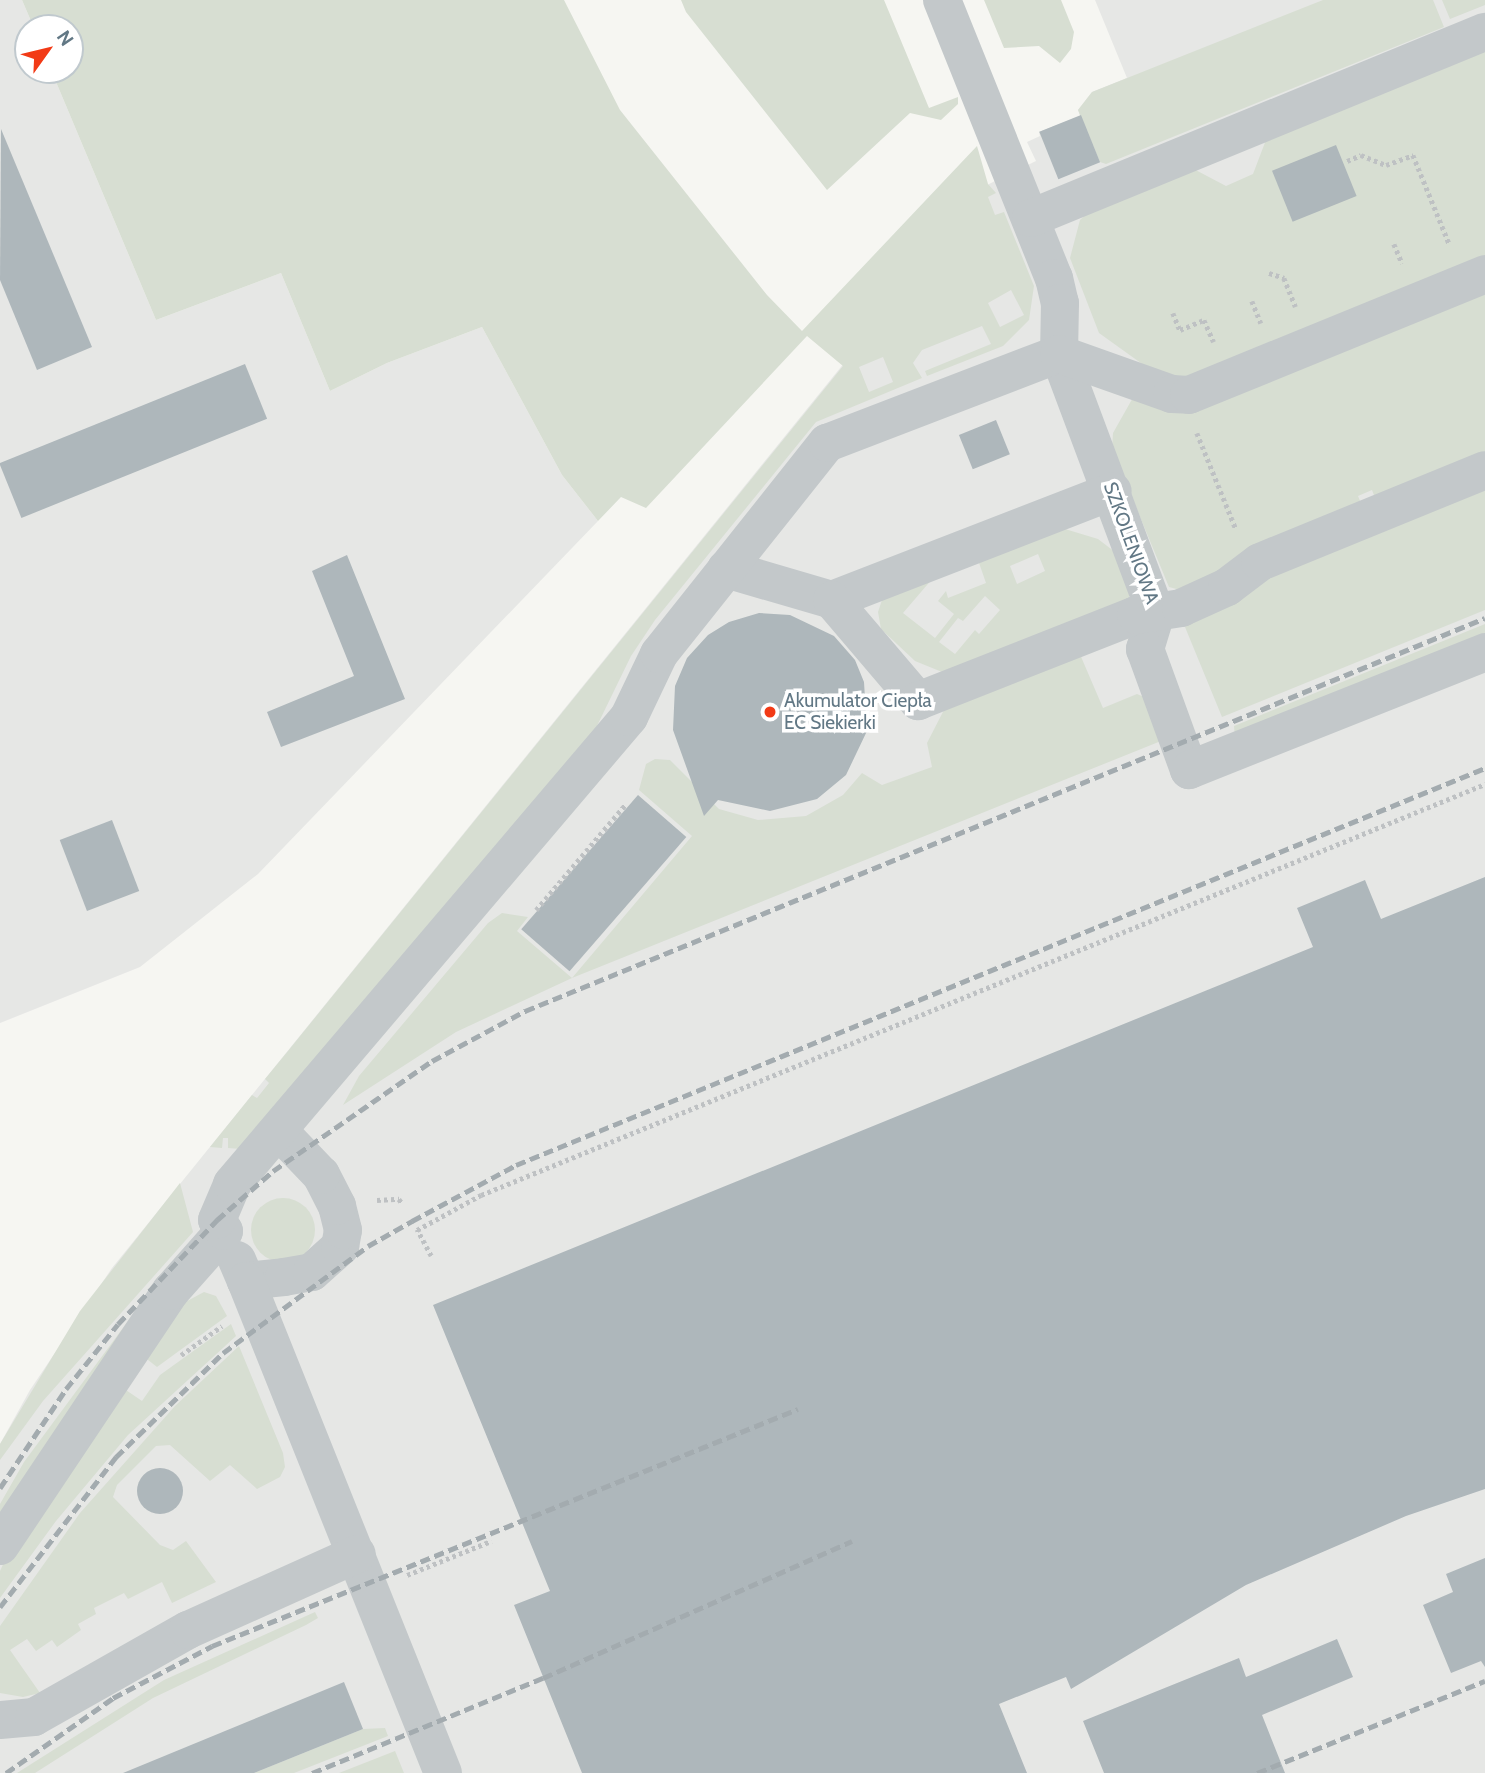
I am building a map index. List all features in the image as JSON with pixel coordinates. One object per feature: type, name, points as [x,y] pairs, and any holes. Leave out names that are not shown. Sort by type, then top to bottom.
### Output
[{"type":"lane","name":"SZKOLENIOWA","points":[[942,0],[1014,172],[1060,303],[1059,354],[1114,491],[1156,613],[1145,649],[1189,770],[1485,652]]},
{"type":"lane","points":[[1031,218],[1485,32]]},
{"type":"lane","points":[[443,1773],[246,1281],[225,1231],[217,1220],[232,1184],[280,1132],[629,717],[659,654],[827,443],[1059,354],[1172,394],[1189,395],[1475,278]]},
{"type":"lane","points":[[726,569],[832,600],[918,701],[1136,615],[1181,608],[1227,587],[1259,562],[1485,470]]},
{"type":"lane","points":[[832,600],[1114,491]]},
{"type":"lane","points":[[246,1281],[312,1272],[340,1247],[343,1230],[326,1185],[280,1132]]},
{"type":"lane","points":[[0,1546],[171,1291],[225,1231]]},
{"type":"lane","points":[[0,1720],[34,1717],[187,1630],[357,1554]]},
{"type":"path","points":[[1347,161],[1361,155],[1387,165],[1413,155],[1475,278]]},
{"type":"path","points":[[1194,426],[1238,536]]},
{"type":"path","points":[[432,1256],[417,1230],[481,1195],[1485,784]]},
{"type":"path","points":[[536,910],[626,804]]},
{"type":"path","points":[[176,1359],[230,1320]]},
{"type":"path","points":[[396,1580],[491,1541]]},
{"type":"shaded area","points":[[0,0],[22,0],[28,14],[14,14],[14,84],[57,84],[156,320],[281,273],[330,391],[387,363],[482,327],[562,475],[598,521],[258,874],[140,967],[0,1023]]},
{"type":"shaded area","points":[[22,0],[564,0],[620,110],[767,295],[802,331],[977,146],[988,184],[996,193],[988,197],[995,215],[1004,212],[1034,286],[1029,320],[1003,346],[927,376],[925,371],[991,344],[982,326],[922,350],[913,363],[922,378],[816,422],[655,620],[631,656],[594,732],[241,1149],[228,1148],[228,1138],[223,1138],[222,1148],[210,1147],[252,1095],[257,1098],[269,1083],[265,1079],[843,366],[807,336],[646,508],[621,497],[598,521],[562,475],[482,327],[387,363],[330,391],[281,273],[156,320],[57,84],[84,84],[84,14],[28,14]],"holes":[[[1011,290],[1024,315],[1000,327],[988,303]],[[883,357],[893,382],[869,392],[859,367]]]},
{"type":"shaded area","points":[[681,0],[884,0],[929,108],[958,97],[958,104],[941,120],[910,113],[827,190],[686,12]]},
{"type":"shaded area","points":[[984,0],[1061,0],[1074,32],[1071,49],[1060,63],[1039,46],[1004,48]]},
{"type":"shaded area","points":[[1095,0],[1485,0],[1485,1773],[0,1773],[0,1444],[30,1390],[112,1268],[989,184],[1036,161],[1027,142],[1040,136],[1039,132],[1080,116],[1078,110],[1092,92],[1127,78]]},
{"type":"shaded area","points":[[1323,0],[1433,0],[1444,27],[1106,164],[1100,162],[1078,110],[1092,92]]},
{"type":"shaded area","points":[[1442,0],[1485,0],[1485,5],[1450,19]]},
{"type":"shaded area","points":[[1485,44],[1485,263],[1191,382],[1145,366],[1099,333],[1070,258],[1080,220],[1098,203],[1188,166],[1226,186],[1253,174],[1269,132]]},
{"type":"shaded area","points":[[1485,284],[1485,459],[1377,503],[1372,490],[1358,496],[1363,508],[1184,591],[1169,587],[1112,449],[1113,433],[1135,394]]},
{"type":"shaded area","points":[[1485,481],[1485,610],[1222,717],[1185,627],[1247,583]]},
{"type":"shaded area","points":[[1065,529],[1098,539],[1115,552],[1126,566],[1130,604],[947,674],[915,661],[881,629],[878,612],[882,600],[933,578],[903,613],[935,638],[954,614],[938,601],[946,591],[948,598],[986,583],[978,560]],"holes":[[[1038,554],[1045,571],[1017,584],[1010,566]],[[985,596],[1000,610],[979,634],[975,630],[955,654],[939,642],[958,618],[963,621]]]},
{"type":"shaded area","points":[[1485,624],[1485,640],[1235,738],[1234,726]]},
{"type":"shaded area","points":[[1079,652],[1103,708],[1137,694],[1144,697],[1161,741],[572,978],[692,836],[639,790],[646,764],[655,759],[670,760],[719,809],[758,820],[806,816],[843,795],[862,773],[882,785],[932,767],[927,743],[946,706]]},
{"type":"shaded area","points":[[502,913],[528,917],[517,931],[572,978],[456,1032],[343,1105],[359,1076],[488,923]]},
{"type":"shaded area","points":[[180,1183],[193,1232],[43,1401],[0,1460],[0,1444],[80,1311]]},
{"type":"shaded area","points":[[283,1198],[306,1207],[315,1230],[306,1253],[283,1262],[260,1253],[251,1230],[260,1207]]},
{"type":"shaded area","points":[[204,1292],[216,1296],[227,1316],[157,1367],[143,1356],[176,1307]]},
{"type":"shaded area","points":[[131,1317],[0,1519],[0,1504],[24,1462]]},
{"type":"shaded area","points":[[231,1324],[236,1336],[128,1435],[56,1521],[0,1598],[0,1571],[6,1558],[120,1386],[142,1401],[160,1375]]},
{"type":"shaded area","points":[[239,1346],[283,1453],[285,1467],[280,1477],[257,1489],[230,1465],[210,1481],[170,1445],[156,1446],[117,1485],[113,1497],[160,1545],[173,1550],[186,1541],[216,1582],[172,1603],[162,1582],[128,1599],[124,1593],[94,1608],[96,1614],[78,1624],[81,1630],[57,1647],[52,1640],[36,1651],[27,1639],[10,1650],[40,1693],[23,1697],[0,1693],[0,1626],[80,1513],[175,1406]]},
{"type":"shaded area","points":[[315,1612],[318,1618],[306,1625],[153,1698],[35,1773],[17,1773],[164,1680]]},
{"type":"shaded area","points":[[385,1728],[388,1736],[294,1773],[254,1773],[363,1729]]},
{"type":"shaded area","points":[[395,1751],[404,1773],[339,1773]]},
{"type":"building","points":[[1081,115],[1100,162],[1058,179],[1039,132]]},
{"type":"building","points":[[1,129],[92,347],[37,370],[0,280]]},
{"type":"building","points":[[1336,145],[1357,196],[1293,222],[1272,171]]},
{"type":"building","points":[[245,364],[267,419],[21,518],[0,463]]},
{"type":"building","points":[[996,420],[1010,454],[973,469],[959,435]]},
{"type":"building","points":[[347,555],[405,699],[281,747],[267,712],[354,676],[312,571]]},
{"type":"building","name":"Akumulator Ciepła EC Siekierki","points":[[759,613],[790,615],[834,636],[855,660],[864,682],[867,731],[846,775],[817,799],[770,811],[718,800],[704,816],[673,730],[675,686],[687,658],[708,635],[729,622]]},
{"type":"building","points":[[638,795],[686,837],[570,971],[521,929]]},
{"type":"building","points":[[112,820],[139,891],[87,911],[60,840]]},
{"type":"building","points":[[1485,877],[1485,1489],[1406,1516],[1246,1585],[1071,1689],[1066,1677],[999,1704],[1027,1773],[582,1773],[514,1605],[550,1591],[433,1305],[1313,947],[1297,908],[1365,880],[1381,919]]},
{"type":"building","points":[[160,1468],[177,1474],[183,1491],[177,1508],[160,1514],[143,1508],[137,1491],[143,1474]]},
{"type":"building","points":[[1485,1558],[1485,1667],[1481,1661],[1451,1673],[1423,1605],[1453,1592],[1446,1574]]},
{"type":"building","points":[[1337,1639],[1353,1677],[1262,1715],[1285,1773],[1104,1773],[1083,1721],[1239,1658],[1246,1677]]},
{"type":"building","points":[[344,1682],[363,1729],[254,1773],[123,1773]]},
{"type":"railway","points":[[0,1488],[66,1389],[118,1324],[217,1220],[273,1171],[432,1061],[525,1011],[1485,618]]},
{"type":"railway","points":[[0,1607],[116,1457],[223,1353],[368,1246],[412,1221],[516,1165],[1485,768]]},
{"type":"railway","points":[[6,1773],[113,1698],[212,1646],[798,1409]]},
{"type":"railway","points":[[312,1773],[543,1678],[852,1541]]},
{"type":"railway","points":[[1257,1773],[1485,1681]]},
{"type":"place","name":"Akumulator Ciepła EC Siekierki","points":[[770,712]]}]
